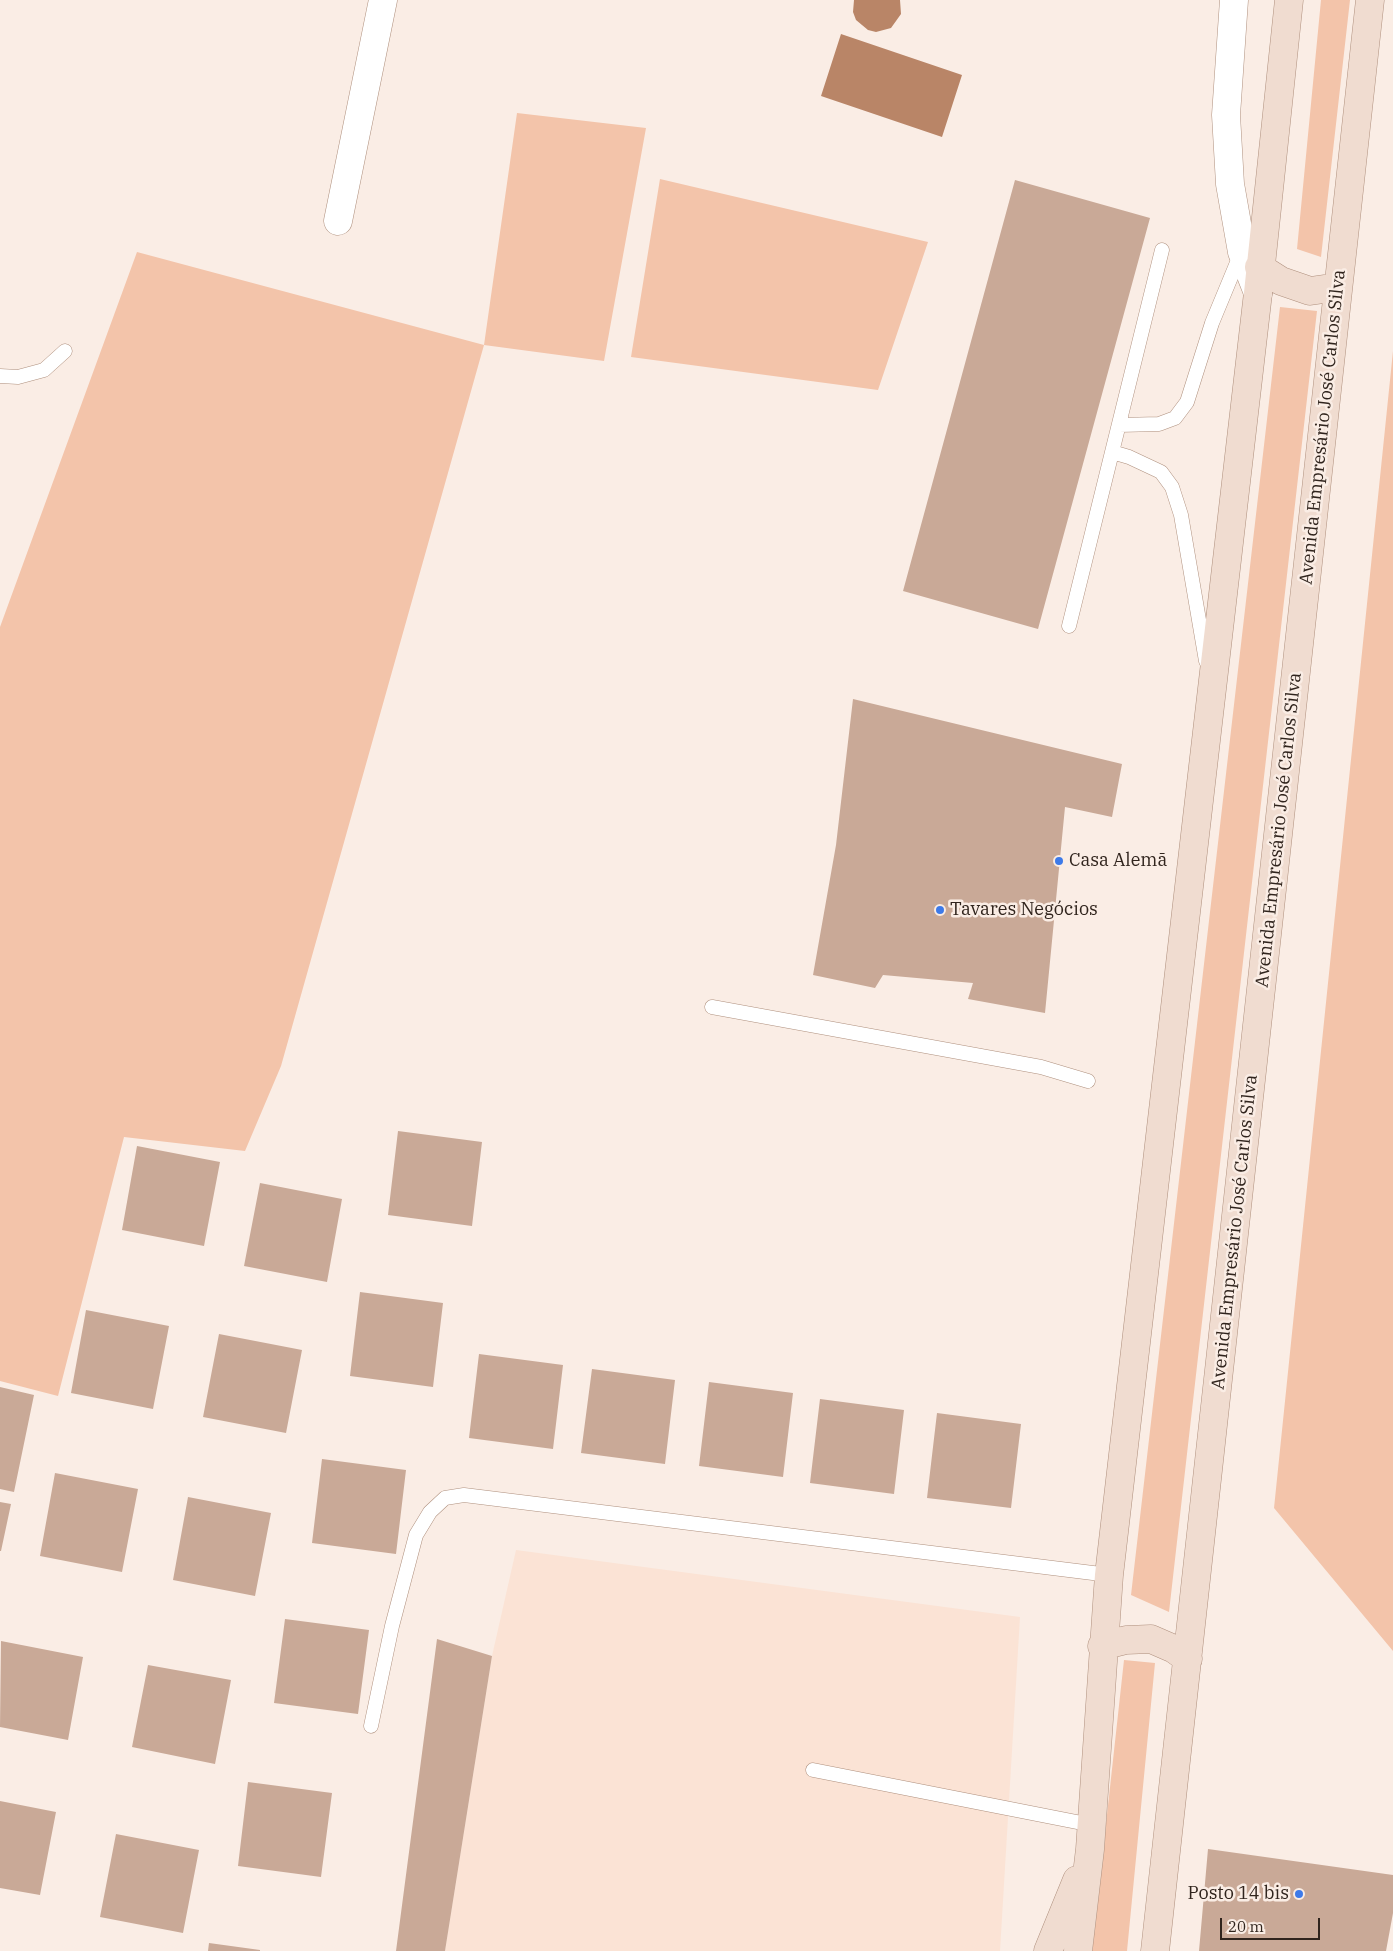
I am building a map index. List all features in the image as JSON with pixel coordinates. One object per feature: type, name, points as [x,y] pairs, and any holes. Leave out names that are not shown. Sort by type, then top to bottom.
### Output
[{"type":"main road","points":[[1078,1951],[1091,1837],[1102,1646],[1109,1575],[1211,689],[1253,271],[1289,0]]},
{"type":"main road","name":"Avenida Empresário José Carlos Silva","points":[[1155,1951],[1370,0]]},
{"type":"main road","points":[[1253,271],[1310,291],[1338,288]]},
{"type":"main road","points":[[1102,1646],[1126,1640],[1151,1639],[1174,1648],[1188,1659]]},
{"type":"main road","points":[[1048,1951],[1091,1837]]},
{"type":"street","points":[[338,221],[383,0]]},
{"type":"street","points":[[1234,0],[1226,115],[1230,184],[1253,271]]},
{"type":"lane","points":[[1069,626],[1162,250]]},
{"type":"lane","points":[[1119,425],[1159,424],[1175,418],[1187,402],[1212,323],[1253,271]]},
{"type":"lane","points":[[0,376],[18,377],[44,370],[65,351]]},
{"type":"lane","points":[[1112,452],[1129,457],[1161,472],[1172,487],[1181,514],[1211,689]]},
{"type":"lane","points":[[712,1007],[1041,1066],[1088,1080]]},
{"type":"lane","points":[[371,1726],[392,1626],[416,1535],[430,1512],[446,1498],[454,1496],[473,1496],[1109,1575]]},
{"type":"lane","points":[[813,1770],[1091,1837]]},
{"type":"shaded area","points":[[854,0],[900,0],[901,14],[891,28],[876,32],[868,30],[856,20],[853,12]]},
{"type":"shaded area","points":[[1321,0],[1350,0],[1321,257],[1297,249]]},
{"type":"shaded area","points":[[841,34],[962,75],[942,137],[821,96]]},
{"type":"shaded area","points":[[517,113],[646,128],[604,361],[484,345]]},
{"type":"shaded area","points":[[660,179],[928,242],[878,390],[631,357]]},
{"type":"shaded area","points":[[137,252],[484,345],[281,1066],[245,1151],[124,1137],[58,1396],[0,1381],[0,627]]},
{"type":"shaded area","points":[[1280,307],[1317,311],[1169,1612],[1131,1595]]},
{"type":"shaded area","points":[[1393,351],[1393,1651],[1274,1508]]},
{"type":"shaded area","points":[[516,1550],[1020,1617],[1000,1951],[445,1951],[492,1656]]},
{"type":"shaded area","points":[[1124,1660],[1155,1663],[1127,1951],[1092,1951]]},
{"type":"building","points":[[1015,180],[1150,218],[1038,629],[903,591]]},
{"type":"building","name":"Tavares Negócios","points":[[853,699],[1122,764],[1112,817],[1065,807],[1045,1013],[968,999],[973,983],[883,975],[875,988],[813,975],[836,845]]},
{"type":"building","points":[[398,1131],[482,1142],[472,1226],[388,1215]]},
{"type":"building","points":[[137,1146],[220,1162],[204,1246],[122,1230]]},
{"type":"building","points":[[260,1183],[342,1199],[327,1282],[244,1266]]},
{"type":"building","points":[[360,1292],[443,1303],[433,1387],[350,1376]]},
{"type":"building","points":[[86,1310],[169,1326],[153,1409],[71,1393]]},
{"type":"building","points":[[219,1334],[302,1350],[286,1433],[203,1417]]},
{"type":"building","points":[[479,1354],[563,1365],[553,1449],[469,1438]]},
{"type":"building","points":[[592,1369],[675,1380],[665,1464],[581,1453]]},
{"type":"building","points":[[709,1382],[793,1393],[783,1477],[699,1466]]},
{"type":"building","points":[[0,1387],[34,1395],[14,1492],[0,1489]]},
{"type":"building","points":[[820,1399],[904,1410],[894,1494],[810,1483]]},
{"type":"building","points":[[937,1413],[1021,1424],[1011,1508],[927,1498]]},
{"type":"building","points":[[322,1459],[406,1470],[396,1554],[312,1543]]},
{"type":"building","points":[[55,1473],[138,1489],[122,1572],[40,1556]]},
{"type":"building","points":[[188,1497],[271,1513],[255,1596],[173,1580]]},
{"type":"building","points":[[0,1502],[11,1504],[1,1551],[0,1551]]},
{"type":"building","points":[[285,1619],[369,1630],[358,1714],[274,1703]]},
{"type":"building","points":[[437,1639],[492,1656],[445,1951],[396,1951]]},
{"type":"building","points":[[1,1641],[83,1657],[68,1740],[0,1727]]},
{"type":"building","points":[[148,1665],[231,1680],[215,1764],[132,1747]]},
{"type":"building","points":[[248,1782],[332,1793],[321,1877],[238,1866]]},
{"type":"building","points":[[0,1801],[56,1812],[40,1895],[0,1888]]},
{"type":"building","points":[[116,1834],[199,1850],[183,1933],[100,1917]]},
{"type":"building","name":"Posto 14 bis","points":[[1208,1849],[1393,1875],[1393,1913],[1386,1951],[1199,1951]]},
{"type":"building","points":[[209,1943],[260,1950],[260,1951],[208,1951]]},
{"type":"place","name":"Casa Alemã","points":[[1059,861]]},
{"type":"place","name":"Tavares Negócios","points":[[940,910]]},
{"type":"place","name":"Posto 14 bis","points":[[1299,1894]]}]
